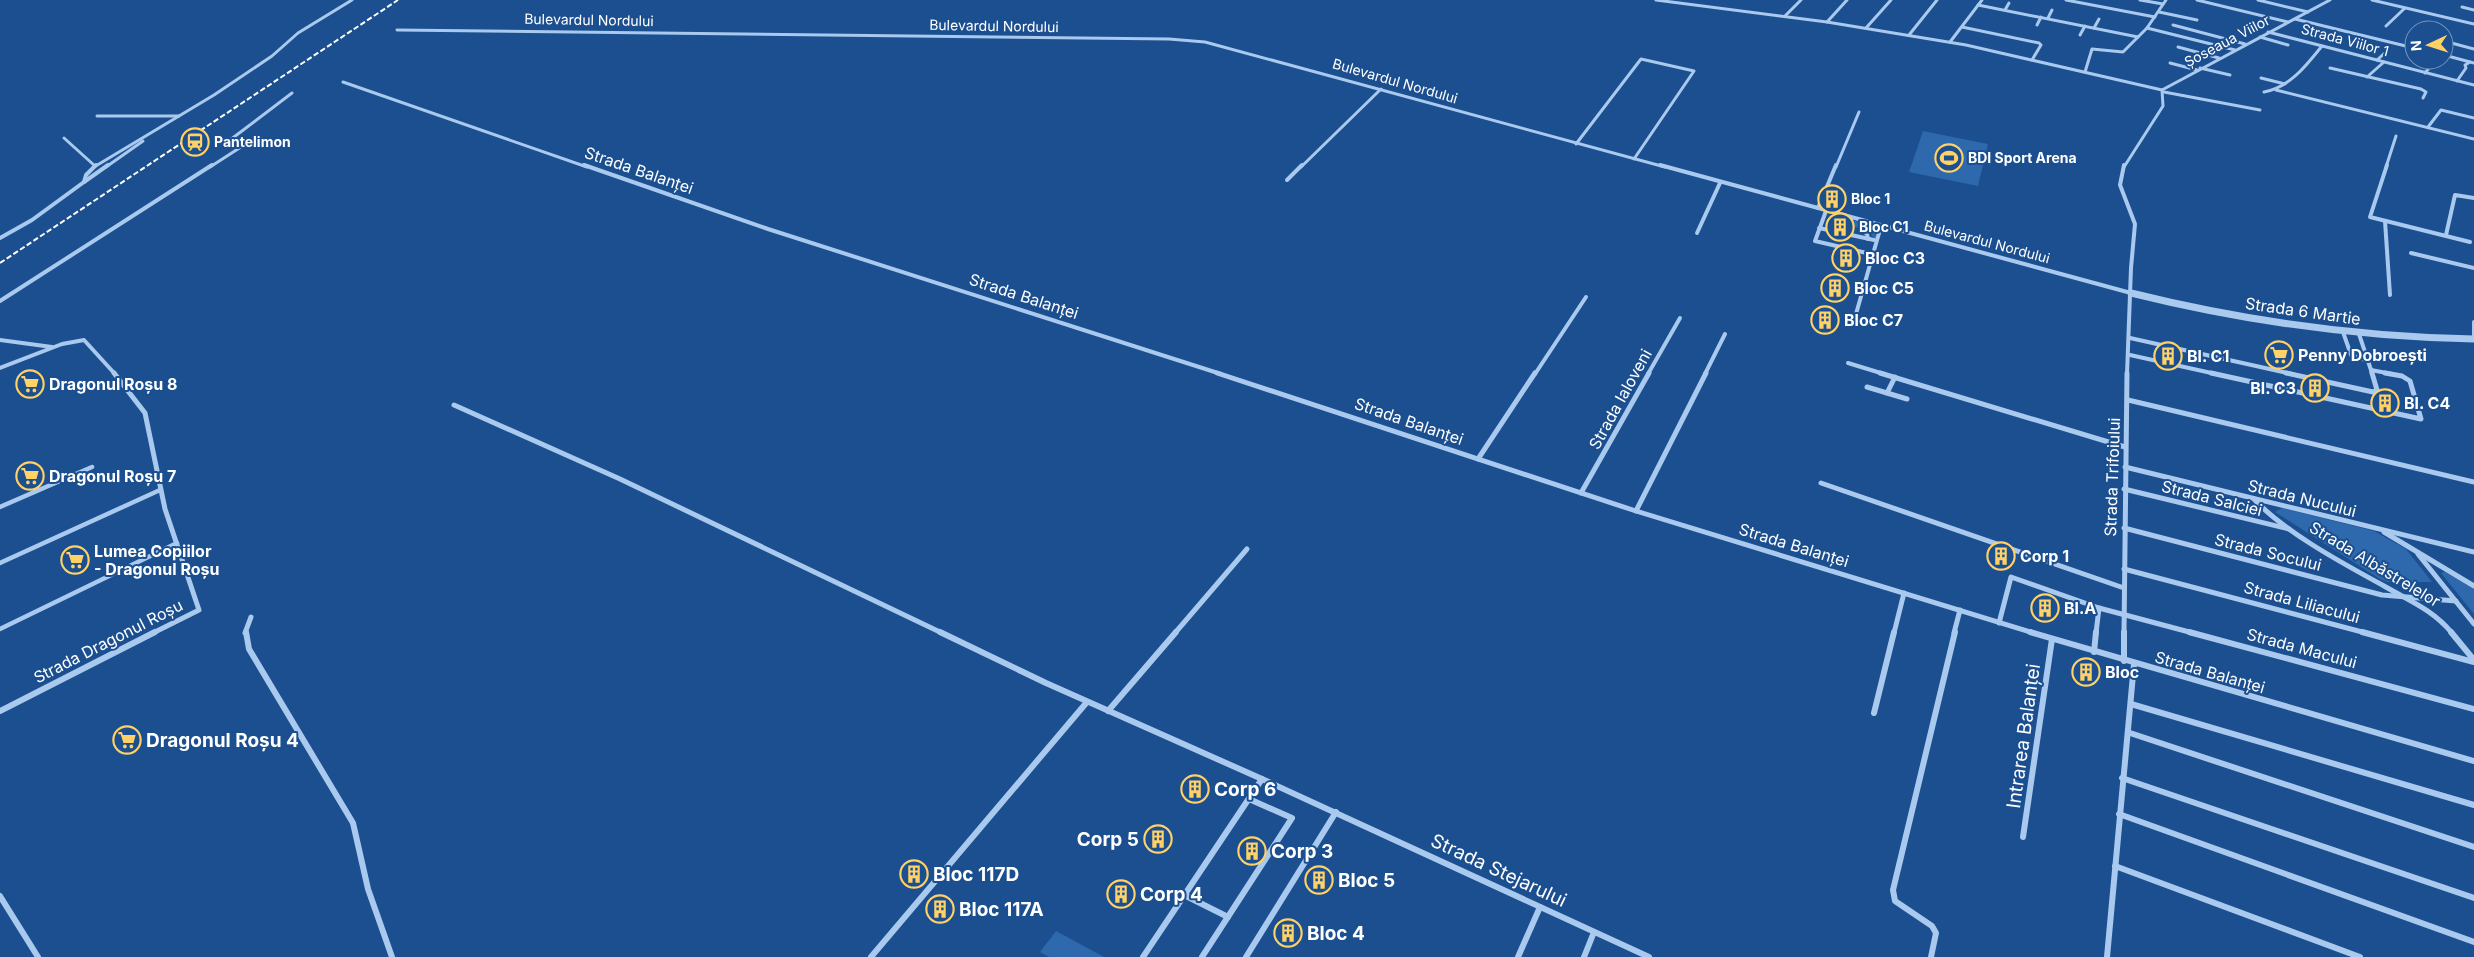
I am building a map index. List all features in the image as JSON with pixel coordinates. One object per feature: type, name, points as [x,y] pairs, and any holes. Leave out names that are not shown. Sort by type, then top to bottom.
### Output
[{"type":"street","points":[[84,182],[86,175],[95,166],[181,116],[255,67],[298,33],[352,0]]},
{"type":"street","points":[[1656,0],[1785,16],[1950,42],[2163,91],[2260,110]]},
{"type":"street","points":[[1692,5],[1698,0]]},
{"type":"street","points":[[1785,16],[1801,0]]},
{"type":"street","points":[[1827,22],[1847,0]]},
{"type":"street","points":[[1866,28],[1891,0]]},
{"type":"street","points":[[1909,35],[1937,0]]},
{"type":"street","points":[[1950,42],[1982,0]]},
{"type":"street","points":[[2066,0],[2155,17]]},
{"type":"street","points":[[2140,0],[2164,4]]},
{"type":"street","points":[[2085,72],[2092,49],[2123,52],[2147,28],[2166,0]]},
{"type":"street","points":[[2197,0],[2288,22]]},
{"type":"street","points":[[2258,0],[2308,12]]},
{"type":"street","points":[[2323,0],[2329,1]]},
{"type":"street","points":[[2372,0],[2474,24]]},
{"type":"street","name":"Șoseaua Viilor","points":[[2163,91],[2198,69],[2329,1]]},
{"type":"street","points":[[2005,10],[2009,3]]},
{"type":"street","points":[[2211,9],[2216,4]]},
{"type":"street","points":[[1978,5],[2138,36]]},
{"type":"street","points":[[2462,7],[2474,10]]},
{"type":"street","points":[[2386,26],[2404,8]]},
{"type":"street","points":[[2048,18],[2052,10]]},
{"type":"street","points":[[2159,12],[2197,20]]},
{"type":"street","points":[[2036,25],[2041,17]]},
{"type":"street","points":[[2094,28],[2099,19]]},
{"type":"street","points":[[2295,19],[2404,46]]},
{"type":"street","points":[[2173,25],[2245,45]]},
{"type":"street","points":[[2080,35],[2085,26]]},
{"type":"street","points":[[1962,27],[2039,43],[2041,45],[2032,60]]},
{"type":"street","points":[[1995,34],[1998,27]]},
{"type":"street","points":[[2147,28],[2235,50]]},
{"type":"street","name":"Bulevardul Nordului","points":[[397,30],[1189,40],[1239,50],[1576,144],[2131,293]]},
{"type":"street","name":"Strada Viilor 1","points":[[2268,32],[2474,85]]},
{"type":"street","points":[[2260,37],[2288,45]]},
{"type":"street","points":[[2454,44],[2474,49]]},
{"type":"street","points":[[2276,90],[2300,72],[2322,46]]},
{"type":"street","points":[[2178,47],[2219,58]]},
{"type":"street","points":[[2377,60],[2387,51]]},
{"type":"street","points":[[2454,58],[2472,62]]},
{"type":"street","points":[[1576,144],[1640,60],[1694,71],[1634,159]]},
{"type":"street","points":[[2367,77],[2384,62]]},
{"type":"street","points":[[2457,81],[2466,68],[2465,66],[2472,62]]},
{"type":"street","points":[[2170,63],[2230,75]]},
{"type":"street","points":[[2330,68],[2424,90],[2426,92],[2423,98]]},
{"type":"street","points":[[2349,79],[2352,73]]},
{"type":"street","points":[[2261,78],[2285,84]]},
{"type":"street","name":"Strada Balanței","points":[[343,82],[768,230],[1148,350],[1636,511],[2134,664],[2474,762]]},
{"type":"street","points":[[1287,180],[1381,89]]},
{"type":"street","points":[[2264,92],[2276,90],[2474,139]]},
{"type":"street","name":"Strada Trifoiului","points":[[2124,661],[2125,447],[2135,224],[2120,185],[2125,163],[2157,117],[2164,102],[2163,91]]},
{"type":"street","points":[[0,301],[241,147],[226,142],[292,93]]},
{"type":"street","points":[[2428,127],[2441,110],[2474,118]]},
{"type":"street","points":[[1818,208],[1859,112]]},
{"type":"street","points":[[97,116],[181,116]]},
{"type":"street","points":[[0,238],[32,220],[158,129]]},
{"type":"street","points":[[2396,136],[2370,218],[2446,235],[2470,242],[2474,247]]},
{"type":"street","points":[[64,138],[95,166]]},
{"type":"street","points":[[1697,233],[1720,183]]},
{"type":"street","points":[[2446,235],[2455,195],[2474,198]]},
{"type":"street","points":[[1826,210],[1815,241],[1870,254]]},
{"type":"street","points":[[2385,221],[2390,295]]},
{"type":"street","points":[[1856,314],[1881,226]]},
{"type":"street","points":[[1819,228],[1874,240]]},
{"type":"street","points":[[1864,231],[1868,238]]},
{"type":"street","points":[[2470,242],[2474,238]]},
{"type":"street","points":[[2411,253],[2474,268]]},
{"type":"street","name":"Strada 6 Martie","points":[[2131,293],[2250,318],[2343,332],[2474,339]]},
{"type":"street","points":[[1478,459],[1586,297]]},
{"type":"street","name":"Strada Ialoveni","points":[[1581,493],[1680,318]]},
{"type":"street","points":[[2474,322],[2474,339]]},
{"type":"street","points":[[2343,332],[2351,354],[2368,360]]},
{"type":"street","points":[[1636,511],[1725,334]]},
{"type":"street","points":[[2130,338],[2375,392],[2377,390],[2360,334]]},
{"type":"street","name":"Strada Dragonul Roșu","points":[[0,340],[53,347]]},
{"type":"street","name":"Strada Dragonul Roșu","points":[[0,368],[53,347],[84,340],[123,383],[145,413],[160,490],[199,610],[0,711]]},
{"type":"street","points":[[2130,355],[2421,419],[2409,379],[2371,370]]},
{"type":"street","points":[[1848,362],[2125,447]]},
{"type":"street","points":[[1887,393],[1895,377]]},
{"type":"street","points":[[1867,387],[1908,399]]},
{"type":"street","points":[[2128,400],[2474,482]]},
{"type":"street","name":"Strada Stejarului","points":[[454,405],[620,479],[880,605],[1087,702],[1336,812],[1649,957]]},
{"type":"street","points":[[0,507],[92,467]]},
{"type":"street","name":"Strada Nucului","points":[[2125,467],[2474,552]]},
{"type":"street","points":[[1821,483],[2124,588]]},
{"type":"street","name":"Strada Salciei","points":[[2124,489],[2294,530]]},
{"type":"street","points":[[0,563],[160,490]]},
{"type":"street","name":"Strada Albăstrelelor","points":[[2254,499],[2265,511],[2294,530],[2380,584],[2426,608],[2443,623],[2474,661]]},
{"type":"street","name":"Strada Socului","points":[[2124,528],[2382,595],[2456,601]]},
{"type":"street","points":[[2380,530],[2474,586]]},
{"type":"street","points":[[0,629],[177,544]]},
{"type":"street","points":[[1108,711],[1247,549]]},
{"type":"street","name":"Strada Albăstrelelor","points":[[2415,550],[2474,624]]},
{"type":"street","name":"Strada Liliacului","points":[[2124,569],[2474,661]]},
{"type":"street","name":"Strada Macului","points":[[1999,623],[2011,577],[2100,608],[2474,709]]},
{"type":"street","points":[[1874,713],[1904,593]]},
{"type":"street","points":[[2094,652],[2100,608]]},
{"type":"street","points":[[1931,957],[1936,933],[1932,926],[1895,901],[1893,890],[1960,610]]},
{"type":"street","points":[[252,617],[246,634],[248,648],[353,823],[368,889],[392,957]]},
{"type":"street","name":"Intrarea Balanței","points":[[2023,837],[2052,639]]},
{"type":"street","points":[[2107,957],[2122,778],[2130,733],[2134,664]]},
{"type":"street","points":[[871,957],[1087,702]]},
{"type":"street","points":[[2131,704],[2474,805]]},
{"type":"street","points":[[2130,733],[2474,847]]},
{"type":"street","points":[[2122,778],[2474,898]]},
{"type":"street","points":[[1143,957],[1262,779]]},
{"type":"street","points":[[1202,957],[1292,818],[1249,799]]},
{"type":"street","points":[[1246,957],[1336,812]]},
{"type":"street","points":[[2119,814],[2474,942]]},
{"type":"street","points":[[2115,866],[2360,957]]},
{"type":"street","points":[[1184,895],[1228,917]]},
{"type":"street","points":[[0,896],[38,957]]},
{"type":"street","points":[[1518,957],[1540,907]]},
{"type":"street","points":[[1584,957],[1594,932]]},
{"type":"shaded area","name":"BDI Sport Arena","points":[[1923,131],[1988,144],[1978,186],[1909,172]]},
{"type":"shaded area","points":[[1832,215],[1851,224],[1854,223],[1850,221],[1852,220],[1879,227],[1876,230],[1876,239],[1866,230],[1843,224],[1842,220],[1828,216]]},
{"type":"shaded area","points":[[2282,508],[2374,531],[2406,549],[2432,582],[2387,582],[2380,579],[2275,512]]},
{"type":"shaded area","points":[[2445,572],[2474,589],[2474,614],[2441,573]]},
{"type":"shaded area","points":[[1056,931],[1104,957],[1049,957],[1040,952]]},
{"type":"railway","points":[[0,263],[398,0]]},
{"type":"place","name":"Pantelimon","points":[[195,142]]},
{"type":"place","name":"BDI Sport Arena","points":[[1949,158]]},
{"type":"place","name":"Bloc 1","points":[[1832,199]]},
{"type":"place","name":"Bloc C1","points":[[1840,227]]},
{"type":"place","name":"Bloc C3","points":[[1846,258]]},
{"type":"place","name":"Bloc C5","points":[[1835,288]]},
{"type":"place","name":"Bloc C7","points":[[1825,320]]},
{"type":"place","name":"Penny Dobroești","points":[[2279,355]]},
{"type":"place","name":"Bl. C1","points":[[2168,356]]},
{"type":"place","name":"Dragonul Roșu 8","points":[[30,384]]},
{"type":"place","name":"Bl. C3","points":[[2315,388]]},
{"type":"place","name":"Bl. C4","points":[[2385,403]]},
{"type":"place","name":"Dragonul Roșu 7","points":[[30,476]]},
{"type":"place","name":"Corp 1","points":[[2001,556]]},
{"type":"place","name":"Lumea Copiilor - Dragonul Roșu","points":[[75,560]]},
{"type":"place","name":"Bl.A","points":[[2045,608]]},
{"type":"place","name":"Bloc","points":[[2086,672]]},
{"type":"place","name":"Dragonul Roșu 4","points":[[127,740]]},
{"type":"place","name":"Corp 6","points":[[1195,789]]},
{"type":"place","name":"Corp 5","points":[[1158,839]]},
{"type":"place","name":"Corp 3","points":[[1252,851]]},
{"type":"place","name":"Bloc 117D","points":[[914,874]]},
{"type":"place","name":"Bloc 5","points":[[1319,880]]},
{"type":"place","name":"Corp 4","points":[[1121,894]]},
{"type":"place","name":"Bloc 117A","points":[[940,909]]},
{"type":"place","name":"Bloc 4","points":[[1288,933]]}]
